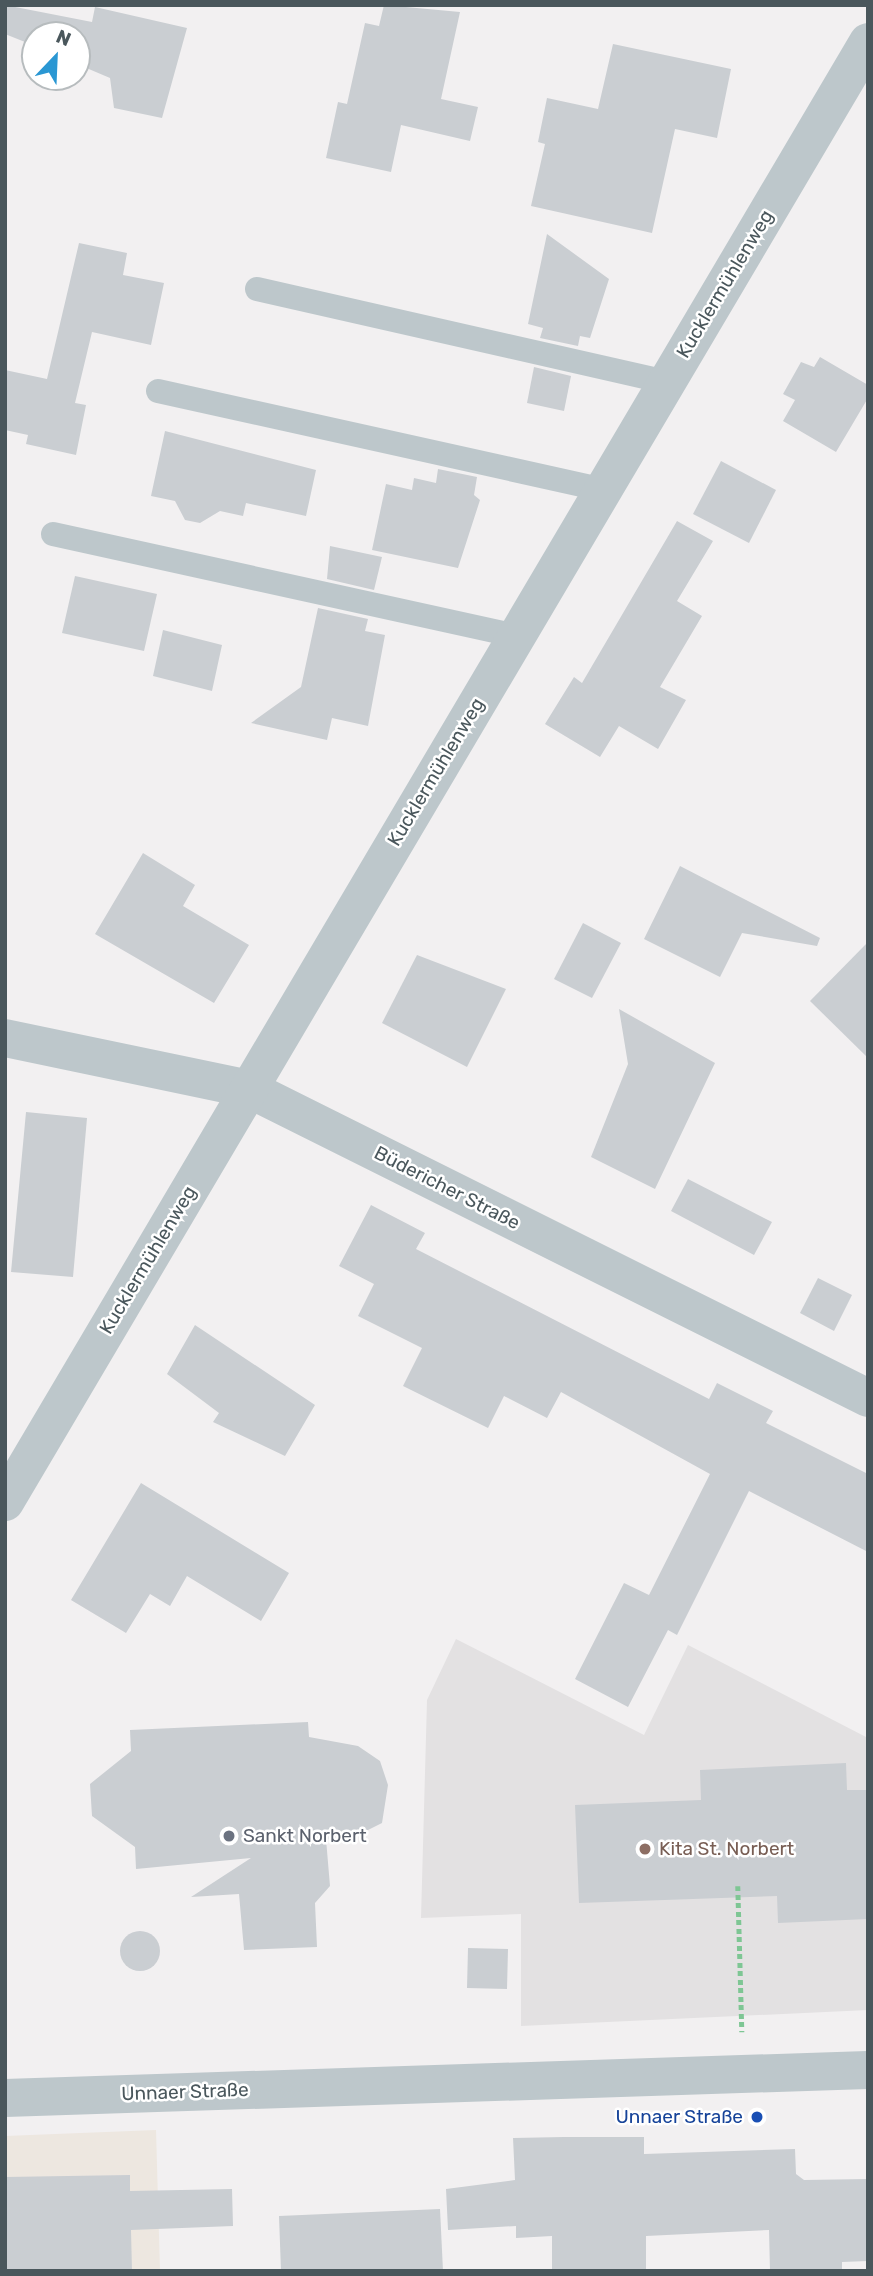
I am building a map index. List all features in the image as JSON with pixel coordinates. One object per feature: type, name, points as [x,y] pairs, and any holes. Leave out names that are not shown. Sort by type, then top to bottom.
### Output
[{"type":"street","name":"Kucklermühlenweg","points":[[5,1502],[868,42]]},
{"type":"street","name":"Büdericher Straße","points":[[5,1038],[249,1089],[868,1398]]},
{"type":"street","name":"Unnaer Straße","points":[[5,2098],[868,2070]]},
{"type":"lane","points":[[257,289],[667,382]]},
{"type":"lane","points":[[158,391],[603,490]]},
{"type":"lane","points":[[53,534],[516,636]]},
{"type":"path","points":[[738,1886],[744,2075]]},
{"type":"shaded area","name":"Kita St. Norbert","points":[[456,1639],[644,1735],[688,1645],[866,1737],[868,2010],[521,2026],[521,1914],[421,1918],[427,1700]]},
{"type":"shaded area","points":[[156,2130],[160,2271],[5,2271],[5,2136]]},
{"type":"building","points":[[5,5],[87,21],[21,21],[21,40],[5,34]]},
{"type":"building","points":[[384,5],[460,12],[441,99],[478,107],[470,141],[401,125],[391,172],[326,158],[338,102],[347,104],[365,23],[379,26]]},
{"type":"building","points":[[95,7],[187,28],[162,118],[114,108],[110,78],[91,70],[91,22]]},
{"type":"building","points":[[613,44],[731,69],[717,138],[675,129],[652,233],[531,206],[545,144],[538,142],[547,98],[598,109]]},
{"type":"building","points":[[547,234],[609,279],[590,338],[580,336],[578,346],[540,338],[543,328],[528,324]]},
{"type":"building","points":[[79,243],[127,253],[123,275],[164,283],[151,345],[92,332],[75,403],[86,405],[76,455],[26,444],[28,435],[5,430],[5,370],[47,379]]},
{"type":"building","points":[[820,357],[868,385],[868,398],[836,452],[783,421],[795,400],[783,394],[801,362],[814,367]]},
{"type":"building","points":[[534,367],[571,376],[564,411],[527,403]]},
{"type":"building","points":[[165,431],[316,470],[306,516],[246,503],[243,516],[220,511],[200,523],[185,520],[175,501],[151,496]]},
{"type":"building","points":[[721,461],[776,490],[749,543],[693,514]]},
{"type":"building","points":[[438,469],[477,477],[474,495],[480,500],[458,568],[372,550],[386,484],[412,490],[414,478],[436,483]]},
{"type":"building","points":[[677,521],[713,541],[677,601],[702,616],[660,687],[686,700],[658,749],[619,726],[600,757],[545,724],[574,677],[582,683]]},
{"type":"building","points":[[330,546],[382,557],[374,590],[327,579]]},
{"type":"building","points":[[75,576],[157,594],[144,651],[62,633]]},
{"type":"building","points":[[318,608],[368,619],[365,631],[385,635],[368,726],[332,718],[327,740],[251,723],[301,687]]},
{"type":"building","points":[[163,630],[222,645],[212,691],[153,676]]},
{"type":"building","points":[[143,853],[195,885],[183,906],[249,945],[214,1003],[95,934]]},
{"type":"building","points":[[680,866],[820,938],[817,946],[742,933],[720,977],[644,939]]},
{"type":"building","points":[[583,923],[621,943],[592,998],[554,979]]},
{"type":"building","points":[[868,942],[868,1058],[810,1001]]},
{"type":"building","points":[[417,955],[506,989],[467,1067],[382,1023]]},
{"type":"building","points":[[619,1009],[715,1063],[655,1189],[591,1157],[628,1064]]},
{"type":"building","points":[[26,1112],[87,1118],[73,1277],[11,1272]]},
{"type":"building","points":[[688,1179],[772,1222],[754,1255],[671,1211]]},
{"type":"building","points":[[371,1205],[425,1233],[416,1249],[709,1399],[717,1383],[773,1411],[766,1423],[868,1474],[868,1552],[749,1491],[677,1635],[668,1630],[628,1707],[575,1679],[624,1583],[649,1595],[710,1474],[561,1392],[547,1418],[504,1396],[488,1428],[403,1386],[422,1348],[358,1316],[374,1284],[339,1266]]},
{"type":"building","points":[[818,1278],[852,1295],[834,1331],[800,1313]]},
{"type":"building","points":[[195,1325],[315,1405],[285,1456],[213,1422],[219,1413],[167,1374]]},
{"type":"building","points":[[141,1483],[289,1573],[261,1621],[187,1576],[170,1606],[150,1594],[126,1633],[71,1600]]},
{"type":"building","name":"Sankt Norbert","points":[[308,1722],[309,1737],[358,1746],[380,1761],[388,1785],[382,1823],[344,1842],[326,1839],[330,1886],[315,1903],[317,1947],[244,1950],[239,1894],[191,1897],[251,1858],[136,1869],[135,1847],[92,1816],[90,1784],[131,1751],[130,1730]]},
{"type":"building","points":[[846,1763],[847,1790],[868,1790],[868,1919],[778,1923],[777,1896],[579,1903],[575,1805],[701,1800],[700,1770]]},
{"type":"building","points":[[140,1931],[148,1932],[154,1937],[159,1943],[159,1959],[154,1965],[148,1970],[140,1971],[132,1970],[126,1965],[121,1959],[120,1951],[121,1943],[126,1937],[132,1932]]},
{"type":"building","points":[[468,1948],[508,1949],[507,1989],[467,1988]]},
{"type":"building","points":[[644,2137],[644,2154],[795,2149],[796,2174],[804,2180],[868,2179],[868,2261],[842,2262],[842,2271],[770,2271],[769,2230],[646,2236],[646,2271],[552,2271],[552,2236],[516,2238],[516,2226],[448,2230],[446,2189],[515,2180],[513,2138]]},
{"type":"building","points":[[130,2175],[130,2191],[232,2189],[233,2226],[131,2230],[132,2271],[5,2271],[5,2177]]},
{"type":"building","points":[[440,2209],[443,2271],[281,2271],[279,2216]]},
{"type":"place","name":"Sankt Norbert","points":[[229,1836]]},
{"type":"place","name":"Kita St. Norbert","points":[[645,1849]]},
{"type":"place","name":"Unnaer Straße","points":[[757,2117]]}]
